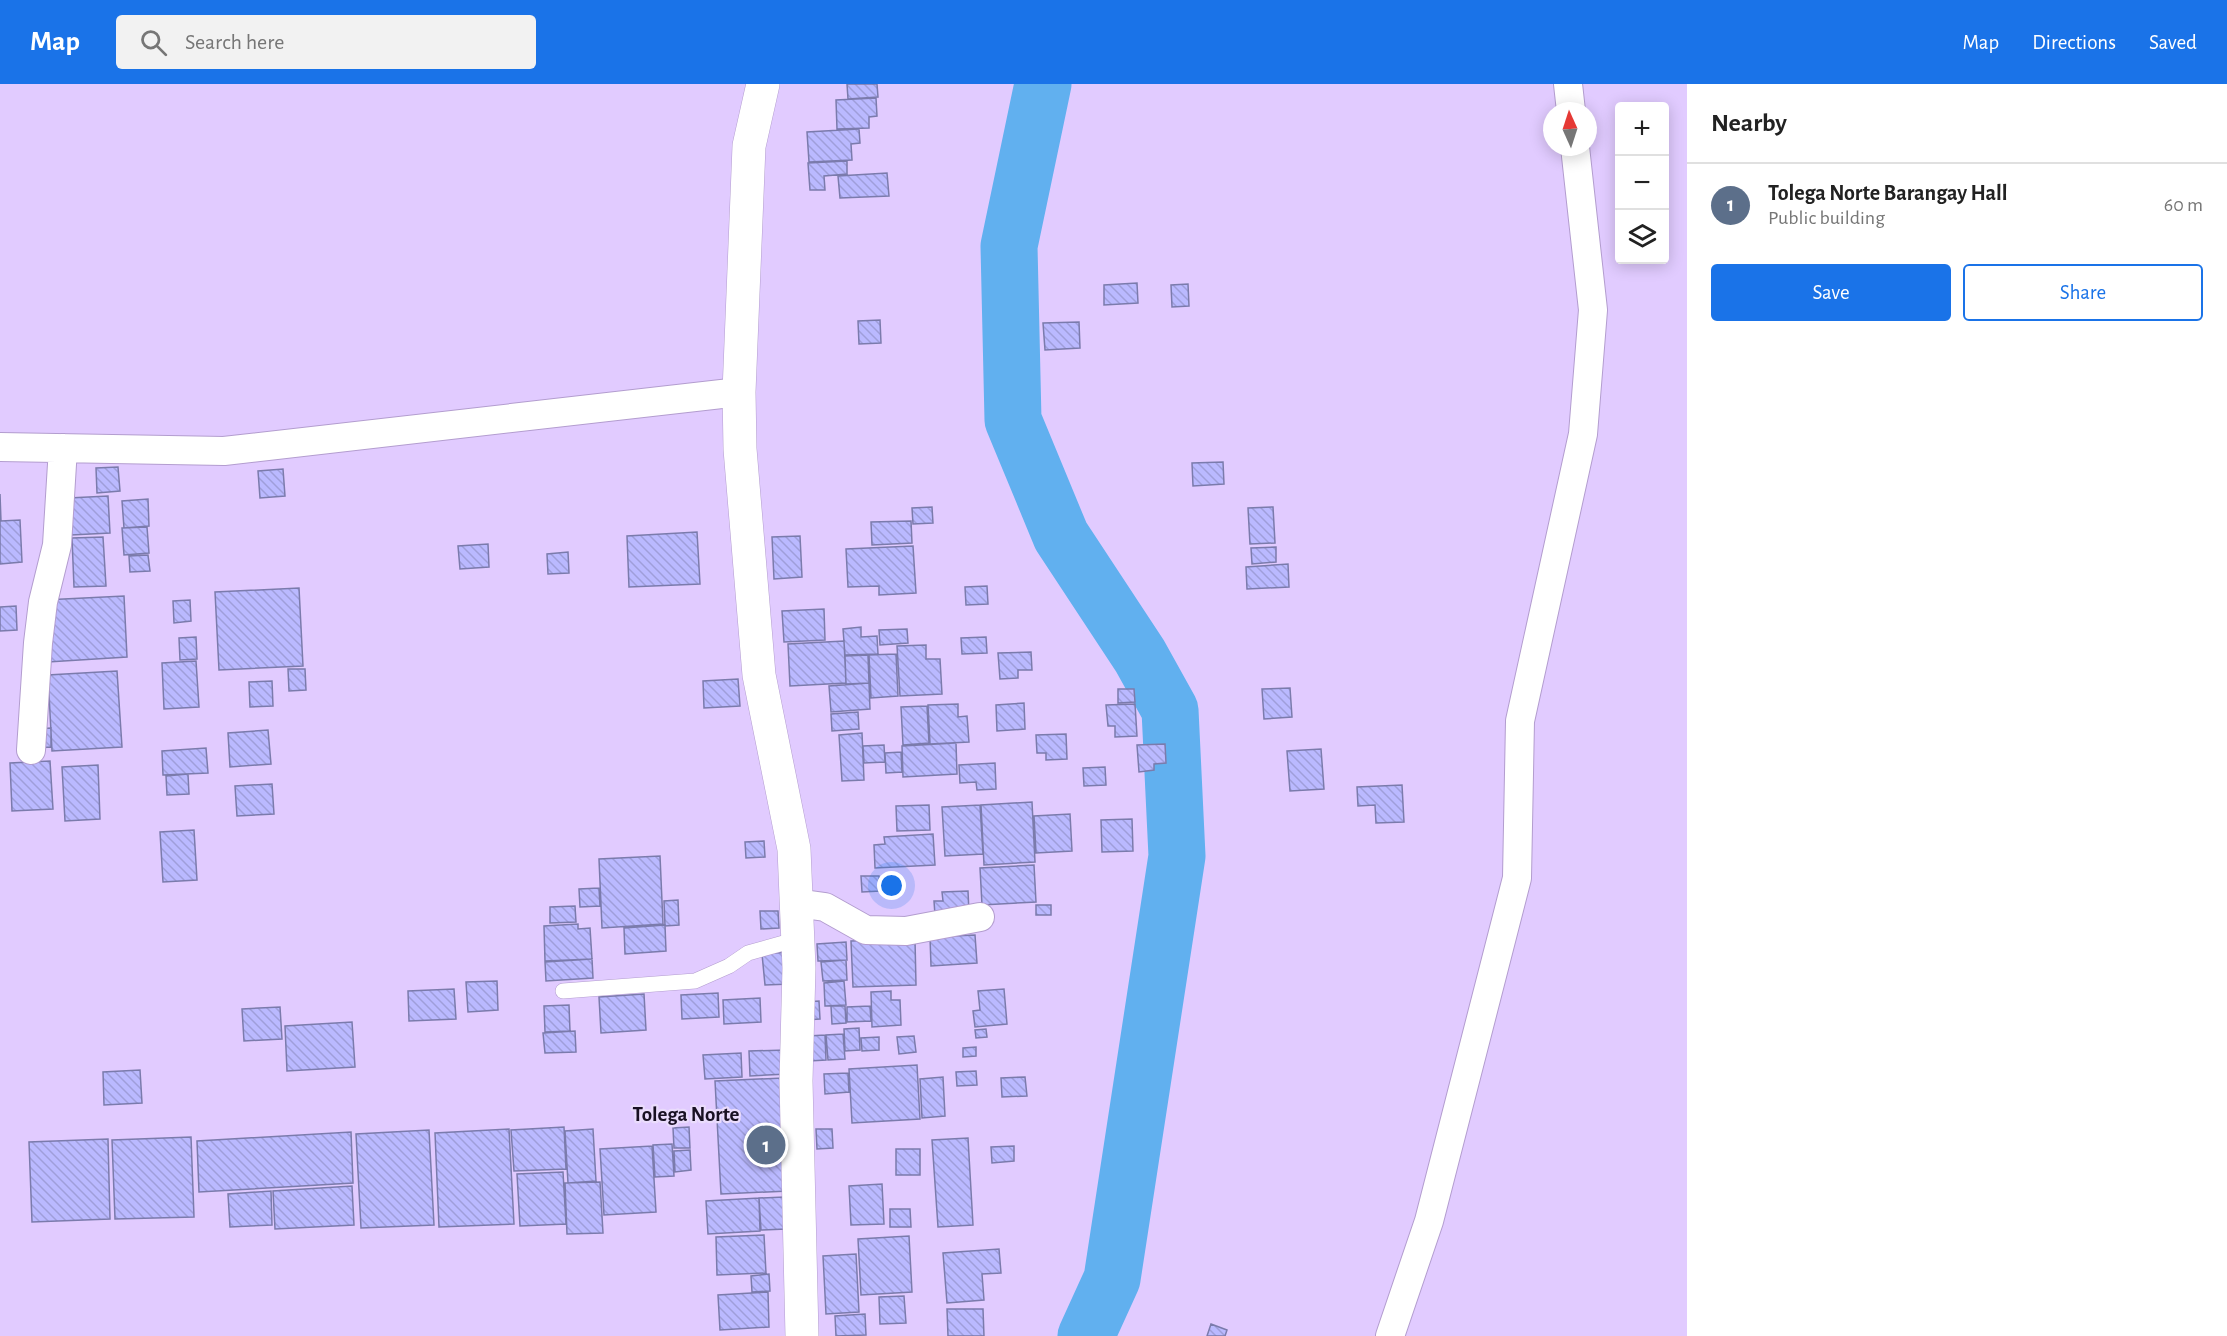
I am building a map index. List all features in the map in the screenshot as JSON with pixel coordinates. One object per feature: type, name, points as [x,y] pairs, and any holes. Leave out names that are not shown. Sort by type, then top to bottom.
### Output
[{"type":"street","points":[[764,84],[749,146],[739,392],[740,449],[759,675],[794,849],[798,939],[796,1081],[804,1314],[802,1336]]},
{"type":"street","points":[[1568,84],[1570,102]]},
{"type":"street","points":[[1390,1336],[1429,1221],[1517,878],[1520,721],[1583,434],[1590,355],[1593,310],[1576,156]]},
{"type":"street","points":[[0,447],[224,451],[739,392]]},
{"type":"street","points":[[31,750],[38,643],[43,602],[57,545],[63,448]]},
{"type":"street","points":[[796,903],[825,907],[866,930],[906,931],[980,917]]},
{"type":"lane","points":[[563,991],[695,981],[729,966],[748,953],[798,939]]},
{"type":"building","points":[[847,84],[877,84],[878,97],[848,99]]},
{"type":"building","points":[[876,98],[877,116],[869,117],[869,128],[837,129],[836,100]]},
{"type":"building","points":[[859,129],[860,143],[851,144],[852,160],[809,162],[807,132]]},
{"type":"building","points":[[847,161],[847,174],[824,176],[825,190],[810,190],[808,163]]},
{"type":"building","points":[[887,173],[889,196],[840,198],[838,176]]},
{"type":"building","points":[[1137,283],[1138,303],[1104,305],[1104,285]]},
{"type":"building","points":[[1188,284],[1189,306],[1172,307],[1171,285]]},
{"type":"building","points":[[880,320],[881,343],[859,344],[858,321]]},
{"type":"building","points":[[1079,322],[1080,348],[1045,350],[1043,323]]},
{"type":"building","points":[[1223,462],[1224,484],[1193,486],[1192,463]]},
{"type":"building","points":[[118,467],[120,491],[97,493],[96,468]]},
{"type":"building","points":[[283,469],[285,496],[260,498],[258,471]]},
{"type":"building","points":[[0,494],[1,521],[20,520],[22,562],[0,564]]},
{"type":"building","points":[[108,496],[110,533],[71,535],[69,498]]},
{"type":"building","points":[[148,499],[149,526],[124,528],[122,501]]},
{"type":"building","points":[[932,507],[933,523],[913,524],[912,508]]},
{"type":"building","points":[[1273,507],[1275,543],[1250,544],[1248,508]]},
{"type":"building","points":[[911,521],[912,543],[872,545],[871,522]]},
{"type":"building","points":[[147,527],[149,553],[124,555],[122,528]]},
{"type":"building","points":[[697,532],[700,584],[629,587],[627,536]]},
{"type":"building","points":[[800,536],[802,577],[774,579],[772,537]]},
{"type":"building","points":[[103,537],[106,586],[74,587],[72,538]]},
{"type":"building","points":[[488,544],[489,567],[460,569],[458,546]]},
{"type":"building","points":[[913,546],[916,593],[879,595],[879,586],[848,587],[846,549]]},
{"type":"building","points":[[1276,547],[1276,562],[1252,564],[1251,548]]},
{"type":"building","points":[[568,552],[569,573],[548,574],[547,554]]},
{"type":"building","points":[[148,555],[150,571],[130,572],[129,556]]},
{"type":"building","points":[[1288,564],[1289,587],[1247,589],[1246,567]]},
{"type":"building","points":[[987,586],[988,604],[966,605],[965,587]]},
{"type":"building","points":[[299,588],[303,666],[219,670],[215,592]]},
{"type":"building","points":[[124,596],[127,657],[48,662],[44,600]]},
{"type":"building","points":[[190,600],[191,621],[174,623],[173,601]]},
{"type":"building","points":[[16,606],[17,630],[0,631],[0,607]]},
{"type":"building","points":[[824,609],[825,640],[784,642],[782,611]]},
{"type":"building","points":[[861,627],[861,637],[877,636],[878,654],[845,655],[843,629]]},
{"type":"building","points":[[907,629],[908,643],[880,645],[879,630]]},
{"type":"building","points":[[196,637],[197,659],[180,660],[179,638]]},
{"type":"building","points":[[986,637],[987,653],[962,654],[961,638]]},
{"type":"building","points":[[844,641],[846,683],[790,686],[788,644]]},
{"type":"building","points":[[926,645],[926,659],[940,659],[942,694],[900,696],[897,646]]},
{"type":"building","points":[[1031,652],[1032,670],[1018,670],[1018,678],[1000,679],[998,653]]},
{"type":"building","points":[[896,654],[898,696],[871,698],[869,655]]},
{"type":"building","points":[[868,655],[869,683],[846,684],[845,656]]},
{"type":"building","points":[[196,661],[199,707],[164,709],[162,663]]},
{"type":"building","points":[[288,669],[305,669],[306,690],[289,691]]},
{"type":"building","points":[[117,671],[122,747],[52,751],[48,675]]},
{"type":"building","points":[[738,679],[740,706],[704,708],[703,681]]},
{"type":"building","points":[[272,681],[273,706],[250,707],[249,682]]},
{"type":"building","points":[[869,683],[870,709],[831,712],[829,686]]},
{"type":"building","points":[[1290,688],[1292,717],[1264,719],[1262,689]]},
{"type":"building","points":[[1118,689],[1134,689],[1135,702],[1118,703]]},
{"type":"building","points":[[1024,703],[1025,729],[997,731],[996,705]]},
{"type":"building","points":[[958,704],[958,717],[967,716],[969,742],[930,744],[928,705]]},
{"type":"building","points":[[1135,704],[1137,736],[1115,737],[1115,726],[1108,726],[1106,705]]},
{"type":"building","points":[[927,706],[929,743],[903,745],[901,707]]},
{"type":"building","points":[[858,712],[859,729],[832,731],[831,714]]},
{"type":"building","points":[[51,728],[51,747],[35,748],[34,729]]},
{"type":"building","points":[[268,730],[271,764],[230,767],[228,733]]},
{"type":"building","points":[[862,733],[864,780],[842,781],[839,735]]},
{"type":"building","points":[[1066,734],[1067,759],[1046,760],[1046,753],[1037,753],[1036,735]]},
{"type":"building","points":[[956,743],[957,774],[903,777],[902,746]]},
{"type":"building","points":[[1165,744],[1166,763],[1154,764],[1154,770],[1139,772],[1137,745]]},
{"type":"building","points":[[884,745],[885,762],[864,763],[863,746]]},
{"type":"building","points":[[206,748],[208,773],[163,775],[162,751]]},
{"type":"building","points":[[1321,749],[1324,789],[1290,791],[1287,751]]},
{"type":"building","points":[[901,752],[902,772],[886,773],[885,753]]},
{"type":"building","points":[[50,761],[53,809],[12,811],[10,763]]},
{"type":"building","points":[[995,763],[996,789],[977,790],[976,782],[960,783],[959,765]]},
{"type":"building","points":[[98,765],[100,819],[65,821],[62,767]]},
{"type":"building","points":[[1105,767],[1106,785],[1084,786],[1083,768]]},
{"type":"building","points":[[188,774],[189,794],[167,795],[166,776]]},
{"type":"building","points":[[272,784],[274,814],[237,816],[235,786]]},
{"type":"building","points":[[1402,785],[1404,822],[1376,823],[1375,805],[1358,806],[1357,787]]},
{"type":"building","points":[[1032,802],[1035,862],[984,865],[981,805]]},
{"type":"building","points":[[929,805],[930,830],[897,831],[896,806]]},
{"type":"building","points":[[980,805],[983,854],[945,856],[942,807]]},
{"type":"building","points":[[1070,814],[1072,851],[1036,853],[1034,816]]},
{"type":"building","points":[[1132,819],[1133,851],[1102,852],[1101,820]]},
{"type":"building","points":[[194,830],[197,880],[163,882],[160,832]]},
{"type":"building","points":[[933,834],[935,865],[875,868],[874,845],[885,844],[884,837]]},
{"type":"building","points":[[764,841],[765,857],[746,858],[745,842]]},
{"type":"building","points":[[660,856],[663,924],[602,928],[599,859]]},
{"type":"building","points":[[1034,865],[1036,902],[982,905],[980,868]]},
{"type":"building","points":[[861,876],[879,876],[880,891],[862,892]]},
{"type":"building","points":[[599,888],[600,906],[580,907],[579,889]]},
{"type":"building","points":[[968,891],[969,913],[935,915],[934,901],[943,901],[942,892]]},
{"type":"building","points":[[678,900],[679,925],[665,926],[664,901]]},
{"type":"building","points":[[1036,905],[1051,905],[1051,915],[1036,915]]},
{"type":"building","points":[[575,906],[576,922],[550,923],[550,907]]},
{"type":"building","points":[[760,911],[778,911],[779,928],[761,929]]},
{"type":"building","points":[[578,924],[578,929],[590,928],[592,959],[545,961],[544,926]]},
{"type":"building","points":[[665,925],[666,951],[625,954],[624,928]]},
{"type":"building","points":[[975,935],[977,963],[931,966],[930,937]]},
{"type":"building","points":[[915,939],[916,985],[853,987],[851,941]]},
{"type":"building","points":[[846,942],[847,960],[818,961],[817,944]]},
{"type":"building","points":[[788,952],[790,984],[765,985],[762,954]]},
{"type":"building","points":[[592,959],[593,978],[546,981],[545,962]]},
{"type":"building","points":[[846,960],[847,980],[823,981],[821,962]]},
{"type":"building","points":[[497,981],[498,1010],[468,1012],[466,982]]},
{"type":"building","points":[[844,981],[846,1005],[825,1006],[824,983]]},
{"type":"building","points":[[454,989],[456,1019],[409,1021],[408,991]]},
{"type":"building","points":[[1004,989],[1007,1024],[975,1027],[973,1011],[980,1010],[978,991]]},
{"type":"building","points":[[891,991],[891,1000],[900,1000],[901,1025],[872,1027],[871,992]]},
{"type":"building","points":[[718,993],[719,1017],[682,1019],[681,995]]},
{"type":"building","points":[[644,994],[646,1030],[601,1033],[599,997]]},
{"type":"building","points":[[760,998],[761,1022],[724,1024],[723,1000]]},
{"type":"building","points":[[819,1001],[820,1019],[804,1020],[803,1002]]},
{"type":"building","points":[[569,1005],[570,1031],[545,1032],[544,1006]]},
{"type":"building","points":[[831,1006],[845,1006],[846,1023],[832,1024]]},
{"type":"building","points":[[870,1006],[871,1021],[847,1022],[847,1007]]},
{"type":"building","points":[[280,1007],[282,1039],[244,1041],[242,1009]]},
{"type":"building","points":[[352,1022],[355,1067],[287,1071],[285,1026]]},
{"type":"building","points":[[859,1028],[860,1050],[845,1051],[844,1029]]},
{"type":"building","points":[[986,1029],[987,1037],[976,1038],[975,1030]]},
{"type":"building","points":[[575,1031],[576,1052],[545,1053],[543,1033]]},
{"type":"building","points":[[843,1034],[845,1059],[828,1060],[826,1035]]},
{"type":"building","points":[[825,1035],[826,1060],[809,1061],[808,1036]]},
{"type":"building","points":[[914,1036],[916,1052],[899,1054],[897,1037]]},
{"type":"building","points":[[879,1037],[879,1050],[862,1051],[861,1038]]},
{"type":"building","points":[[976,1047],[976,1056],[963,1057],[963,1048]]},
{"type":"building","points":[[786,1050],[787,1074],[750,1076],[749,1051]]},
{"type":"building","points":[[741,1053],[742,1077],[705,1079],[703,1055]]},
{"type":"building","points":[[917,1065],[920,1119],[852,1123],[849,1069]]},
{"type":"building","points":[[140,1070],[142,1103],[104,1105],[103,1072]]},
{"type":"building","points":[[976,1071],[977,1085],[957,1086],[956,1072]]},
{"type":"building","points":[[848,1073],[849,1092],[825,1094],[824,1074]]},
{"type":"building","points":[[943,1077],[945,1116],[922,1118],[920,1079]]},
{"type":"building","points":[[1025,1077],[1027,1096],[1002,1097],[1001,1078]]},
{"type":"building","points":[[783,1078],[788,1191],[721,1194],[715,1081]]},
{"type":"building","points":[[564,1127],[566,1169],[514,1171],[511,1130]]},
{"type":"building","points":[[689,1127],[690,1148],[674,1148],[673,1128]]},
{"type":"building","points":[[509,1129],[514,1224],[439,1227],[435,1133]]},
{"type":"building","points":[[593,1129],[596,1181],[568,1183],[565,1131]]},
{"type":"building","points":[[816,1129],[832,1129],[833,1148],[817,1149]]},
{"type":"building","points":[[429,1130],[434,1225],[361,1228],[356,1134]]},
{"type":"building","points":[[351,1132],[353,1183],[199,1192],[197,1141]]},
{"type":"building","points":[[191,1137],[194,1217],[115,1219],[112,1140]]},
{"type":"building","points":[[968,1138],[973,1225],[938,1227],[932,1140]]},
{"type":"building","points":[[108,1139],[110,1219],[32,1222],[29,1142]]},
{"type":"building","points":[[672,1144],[674,1176],[655,1177],[653,1145]]},
{"type":"building","points":[[652,1146],[656,1212],[604,1215],[600,1149]]},
{"type":"building","points":[[1014,1146],[1014,1161],[992,1163],[991,1147]]},
{"type":"building","points":[[896,1149],[920,1149],[920,1175],[896,1175]]},
{"type":"building","points":[[690,1150],[691,1170],[675,1172],[674,1151]]},
{"type":"building","points":[[563,1172],[566,1224],[520,1226],[517,1174]]},
{"type":"building","points":[[600,1182],[603,1233],[567,1234],[565,1183]]},
{"type":"building","points":[[882,1184],[884,1224],[851,1225],[849,1186]]},
{"type":"building","points":[[352,1186],[354,1225],[275,1229],[273,1191]]},
{"type":"building","points":[[271,1191],[272,1225],[230,1227],[228,1194]]},
{"type":"building","points":[[784,1197],[786,1229],[761,1230],[759,1198]]},
{"type":"building","points":[[759,1198],[760,1231],[708,1234],[706,1201]]},
{"type":"building","points":[[890,1209],[910,1209],[911,1227],[890,1227]]},
{"type":"building","points":[[764,1235],[766,1273],[717,1275],[716,1237]]},
{"type":"building","points":[[909,1236],[912,1292],[861,1295],[858,1239]]},
{"type":"building","points":[[999,1249],[1001,1273],[982,1274],[984,1300],[947,1303],[943,1253]]},
{"type":"building","points":[[856,1254],[859,1312],[826,1314],[823,1256]]},
{"type":"building","points":[[769,1274],[770,1291],[752,1292],[751,1276]]},
{"type":"building","points":[[768,1292],[769,1327],[720,1330],[718,1295]]},
{"type":"building","points":[[904,1296],[906,1323],[880,1324],[879,1297]]},
{"type":"building","points":[[947,1309],[983,1309],[984,1336],[948,1336]]},
{"type":"building","points":[[865,1314],[866,1335],[836,1336],[835,1316]]},
{"type":"building","points":[[1211,1324],[1227,1330],[1225,1336],[1207,1336]]},
{"type":"waterway","points":[[1043,84],[1009,246],[1013,420],[1061,536],[1140,656],[1170,710],[1177,856],[1112,1279],[1086,1336]]},
{"type":"place","name":"Tolega Norte Barangay Hall","points":[[766,1145]]},
{"type":"district","name":"Tolega Norte","points":[[686,1114]]}]
